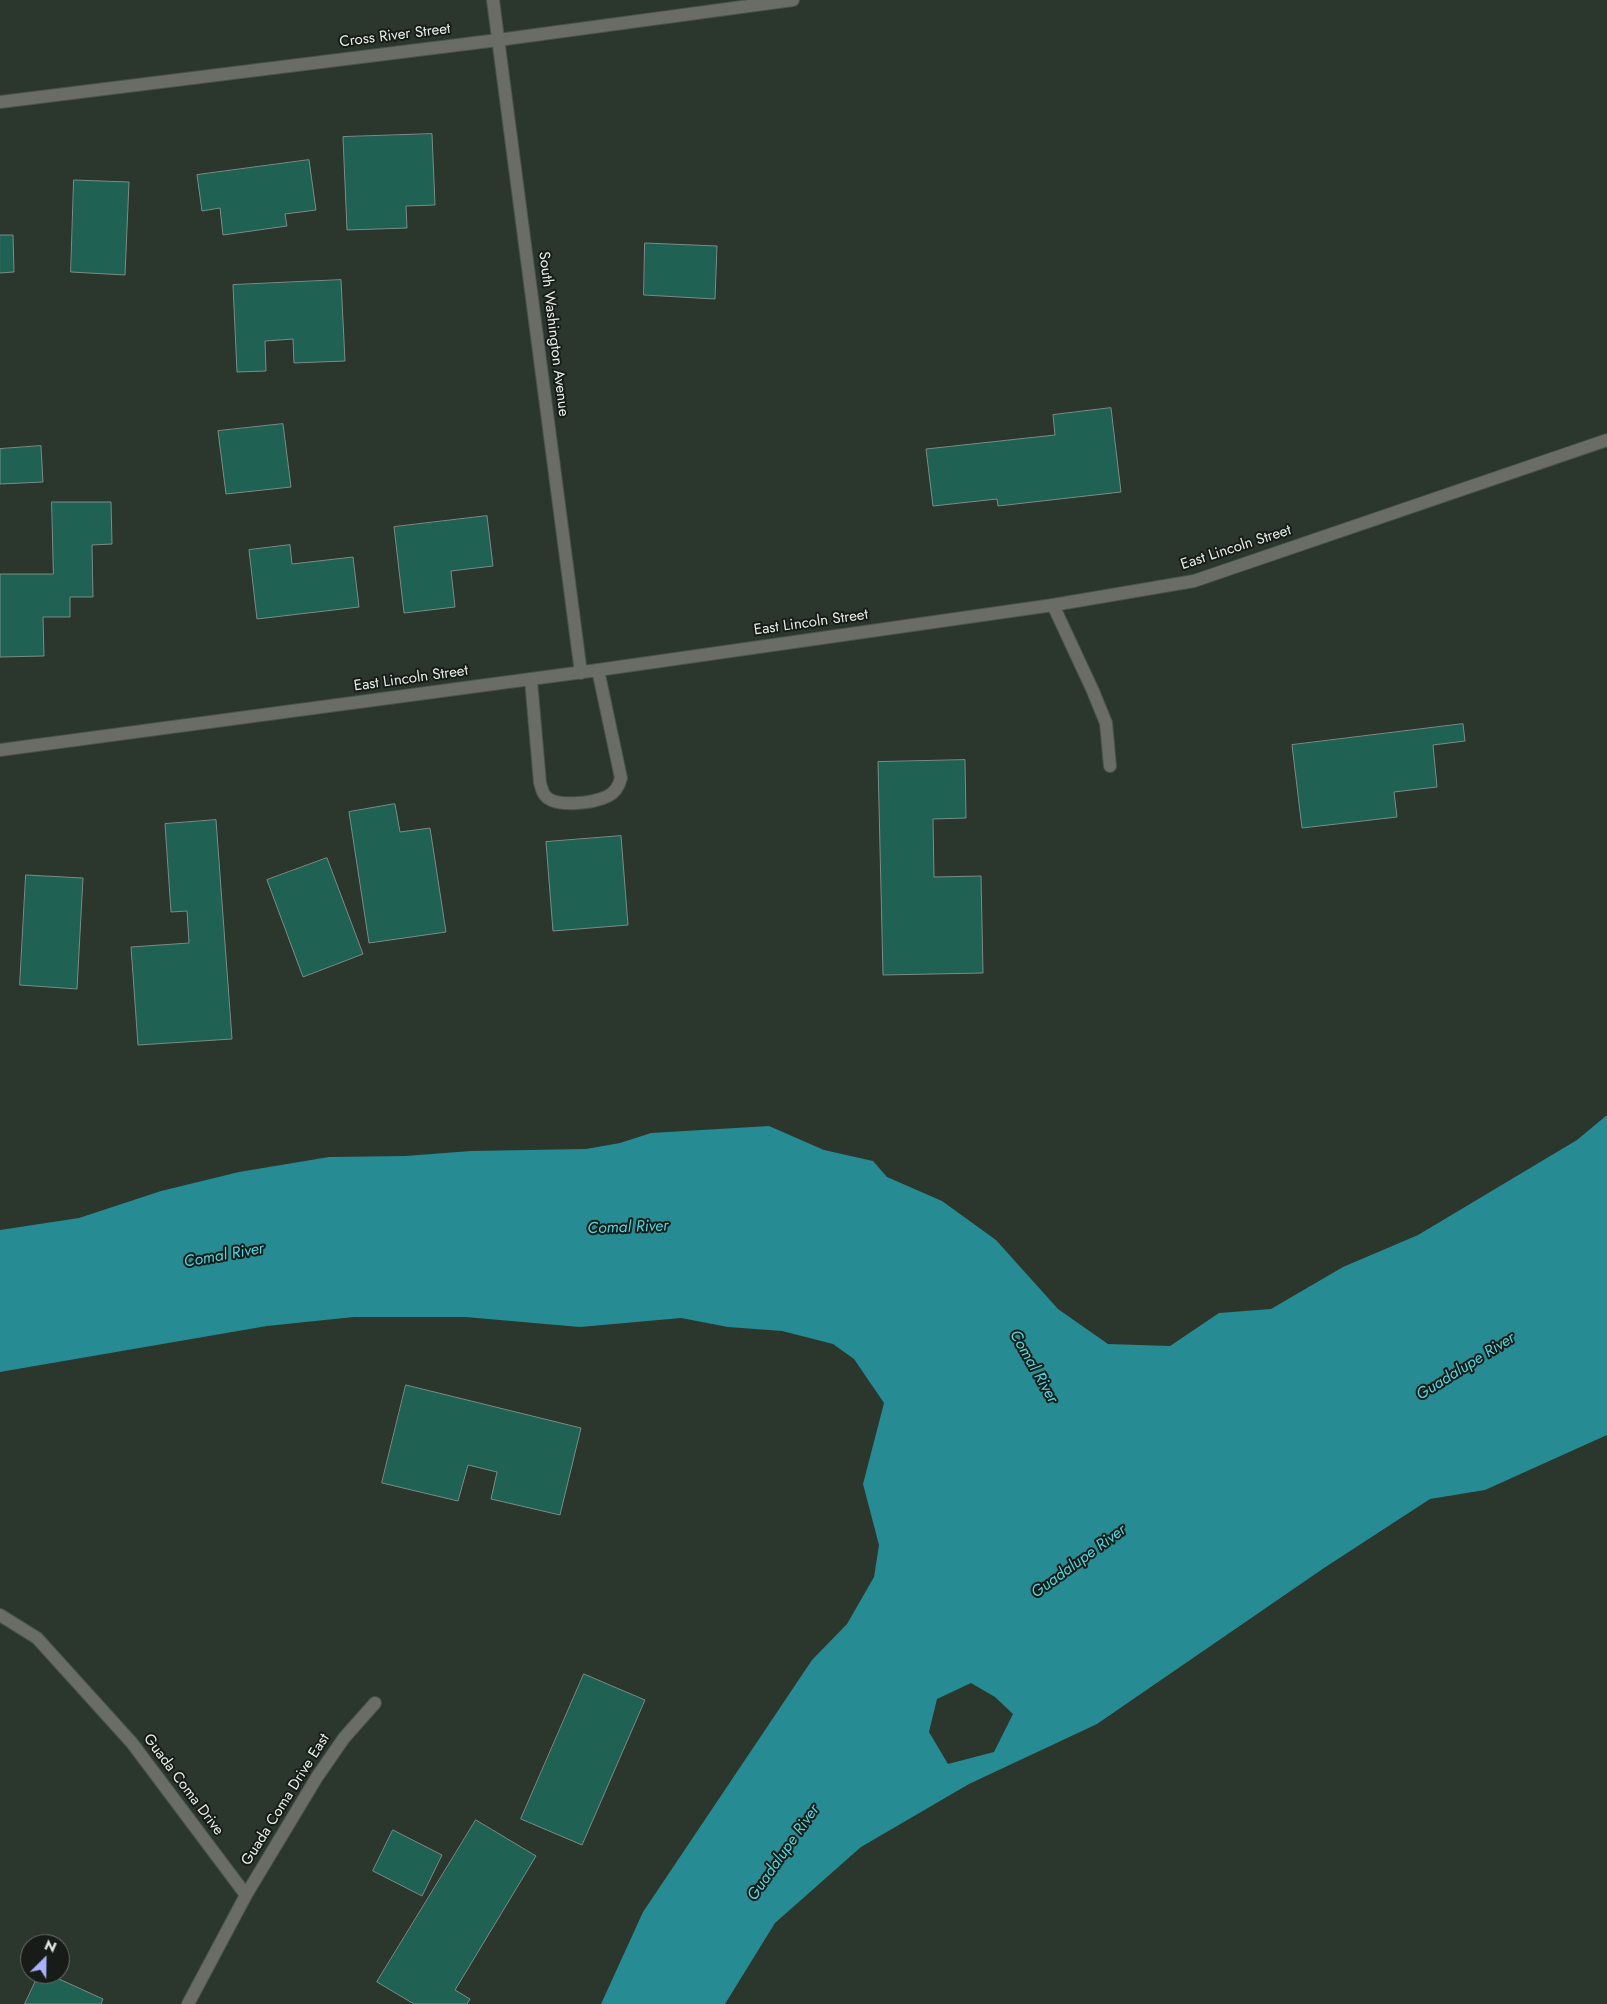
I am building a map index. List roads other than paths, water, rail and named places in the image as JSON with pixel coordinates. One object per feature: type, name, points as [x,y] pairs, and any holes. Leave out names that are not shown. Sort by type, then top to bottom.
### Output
[{"type":"street","name":"South Washington Avenue","points":[[493,0],[581,673]]},
{"type":"street","name":"Cross River Street","points":[[0,102],[498,40],[793,0]]},
{"type":"street","name":"East Lincoln Street","points":[[0,750],[581,673],[1053,605],[1194,581],[1607,440]]},
{"type":"street","points":[[1053,605],[1093,690],[1106,723],[1110,766]]},
{"type":"street","points":[[531,680],[540,783],[544,795],[554,802],[575,804],[607,797],[618,788],[621,778],[598,670]]},
{"type":"street","name":"Guada Coma Drive","points":[[0,1615],[37,1638],[132,1743],[246,1895]]},
{"type":"street","name":"Guada Coma Drive East","points":[[246,1895],[317,1777],[344,1738],[375,1703]]},
{"type":"street","points":[[188,2004],[246,1895]]},
{"type":"water","points":[[1607,1115],[1607,1435],[1485,1490],[1430,1499],[1324,1568],[1097,1724],[969,1784],[861,1847],[775,1923],[725,2004],[601,2004],[643,1912],[812,1660],[847,1624],[874,1577],[879,1545],[863,1484],[884,1403],[854,1359],[833,1344],[782,1331],[728,1327],[681,1318],[580,1327],[465,1317],[354,1317],[267,1326],[0,1372],[0,1230],[79,1218],[161,1191],[239,1172],[329,1157],[405,1156],[471,1151],[586,1149],[620,1143],[651,1133],[769,1126],[824,1150],[873,1161],[887,1177],[942,1201],[996,1240],[1058,1309],[1108,1344],[1170,1346],[1219,1313],[1271,1309],[1343,1267],[1418,1235],[1577,1140]],"holes":[[[971,1683],[995,1697],[1013,1714],[994,1752],[948,1764],[929,1732],[937,1699]]]},
{"type":"water label","name":"Comal River","points":[[628,1228]]},
{"type":"water label","name":"Comal River","points":[[224,1256]]},
{"type":"water label","name":"Comal River","points":[[1033,1367]]},
{"type":"water label","name":"Guadalupe River","points":[[1466,1367]]},
{"type":"water label","name":"Guadalupe River","points":[[1079,1562]]},
{"type":"water label","name":"Guadalupe River","points":[[784,1853]]}]
